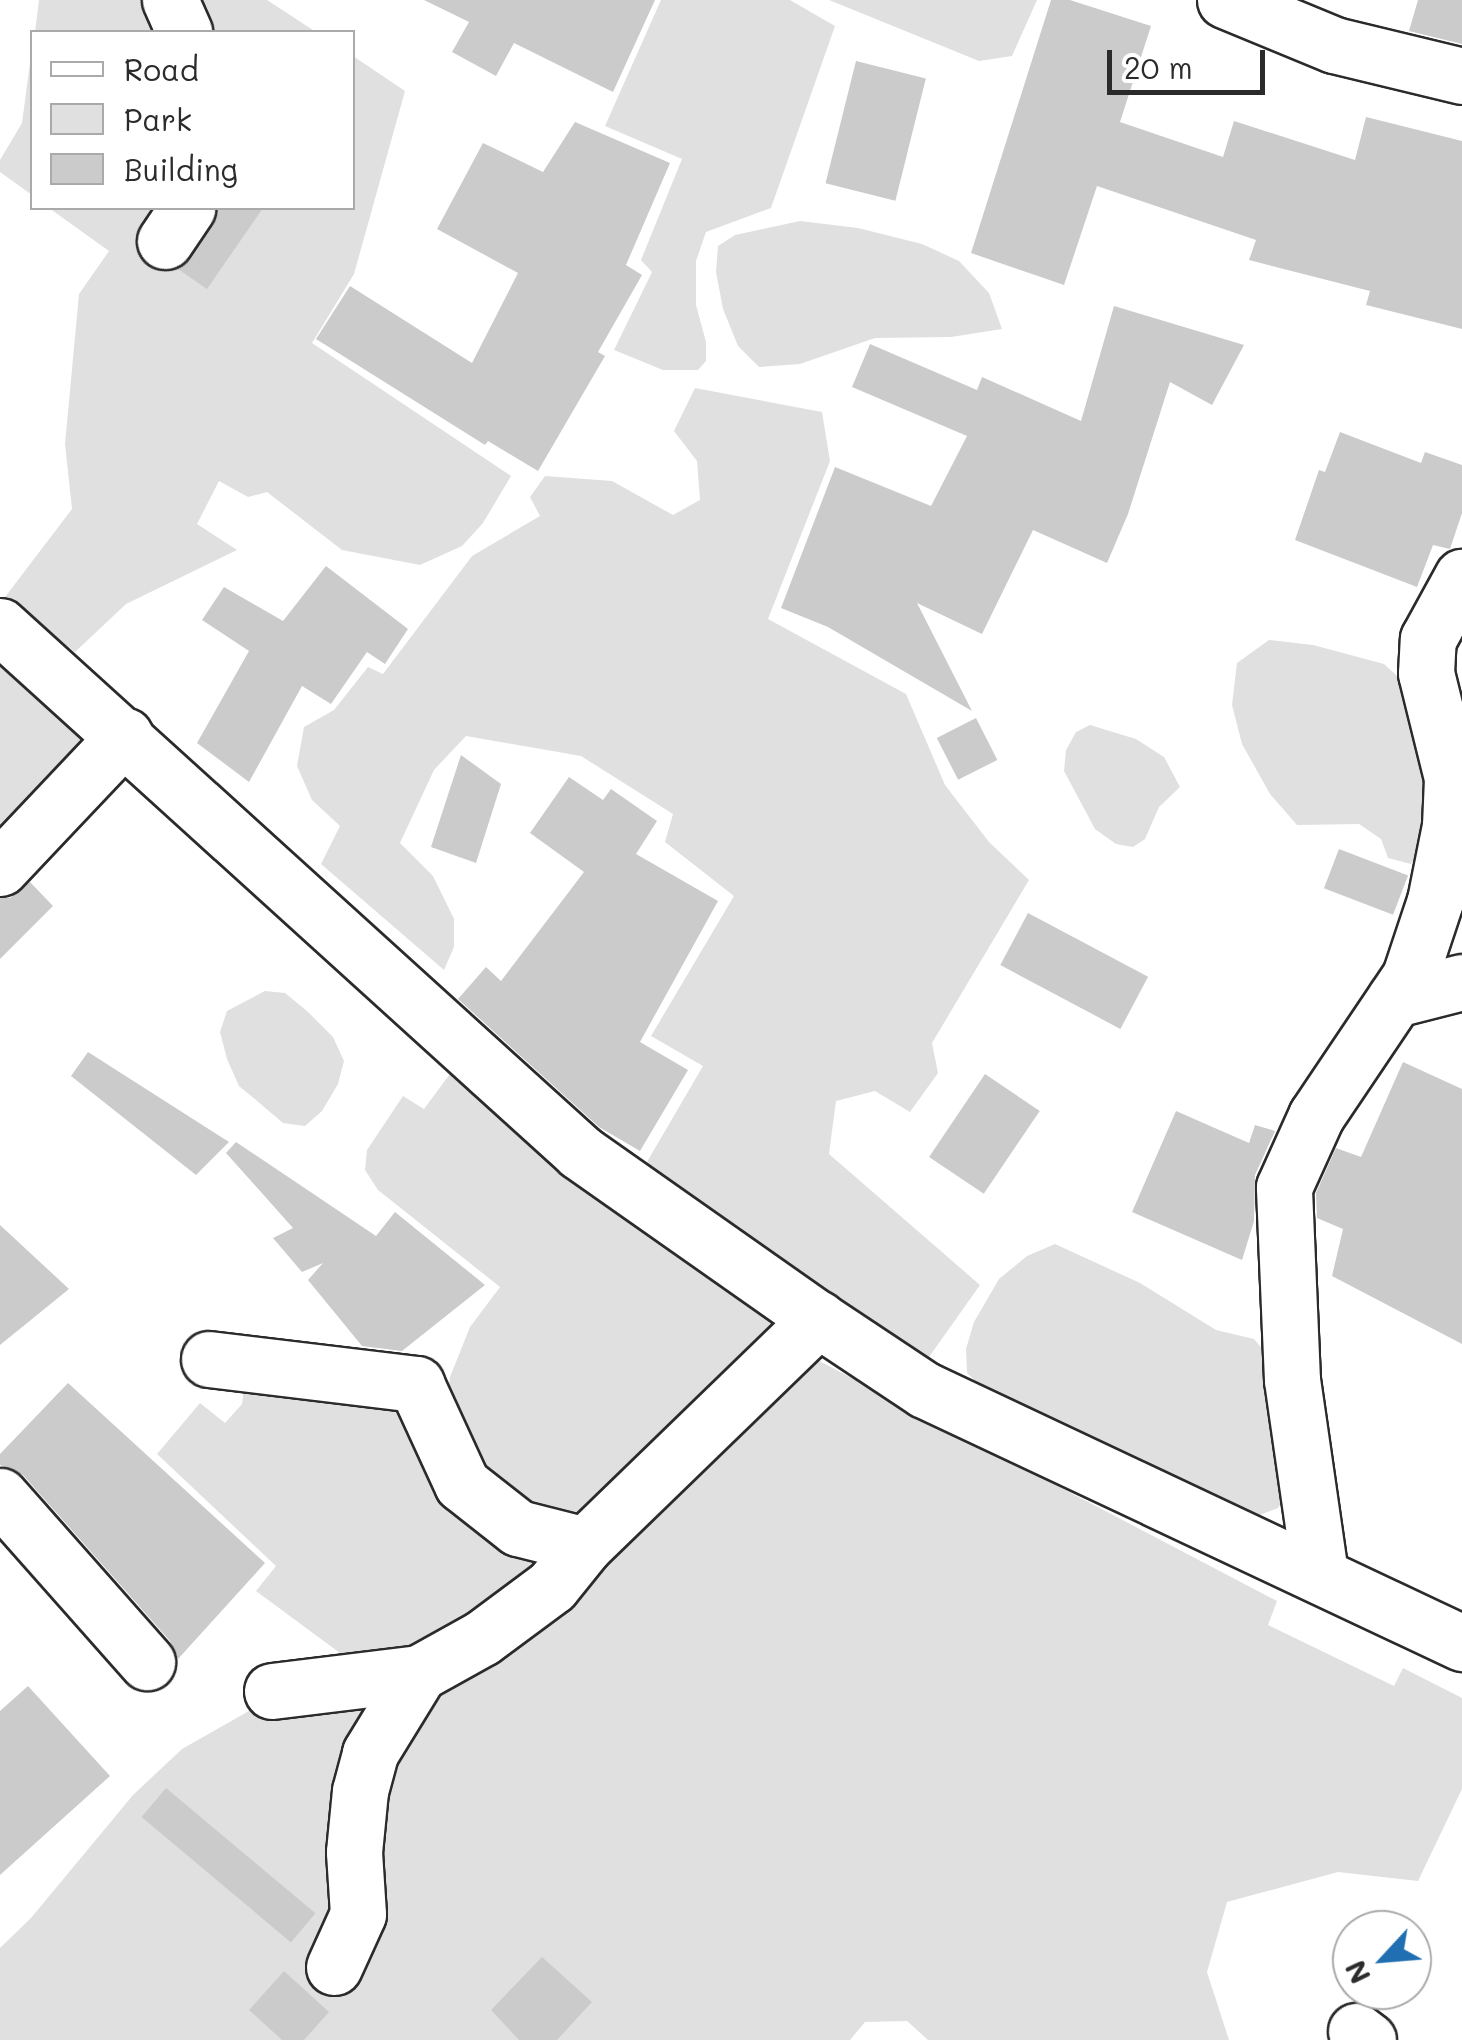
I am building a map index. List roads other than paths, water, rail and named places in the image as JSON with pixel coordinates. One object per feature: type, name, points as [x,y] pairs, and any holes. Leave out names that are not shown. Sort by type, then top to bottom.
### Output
[{"type":"street","points":[[170,0],[183,30]]},
{"type":"street","points":[[1224,0],[1334,45],[1462,76]]},
{"type":"street","points":[[1320,1574],[1292,1380],[1284,1186],[1316,1116],[1410,976],[1428,920],[1450,826],[1452,778],[1426,673],[1428,639],[1462,577]]},
{"type":"street","points":[[0,626],[580,1152],[818,1320],[925,1390],[1462,1643]]},
{"type":"street","points":[[0,868],[125,736]]},
{"type":"street","points":[[1395,999],[1462,982]]},
{"type":"street","points":[[272,1691],[418,1673],[482,1638],[552,1586],[585,1545],[818,1320]]},
{"type":"street","points":[[209,1360],[416,1384],[462,1484],[518,1528],[585,1545]]},
{"type":"street","points":[[0,1496],[147,1662]]},
{"type":"street","points":[[334,1967],[358,1914],[354,1852],[360,1791],[370,1753],[418,1673]]}]
